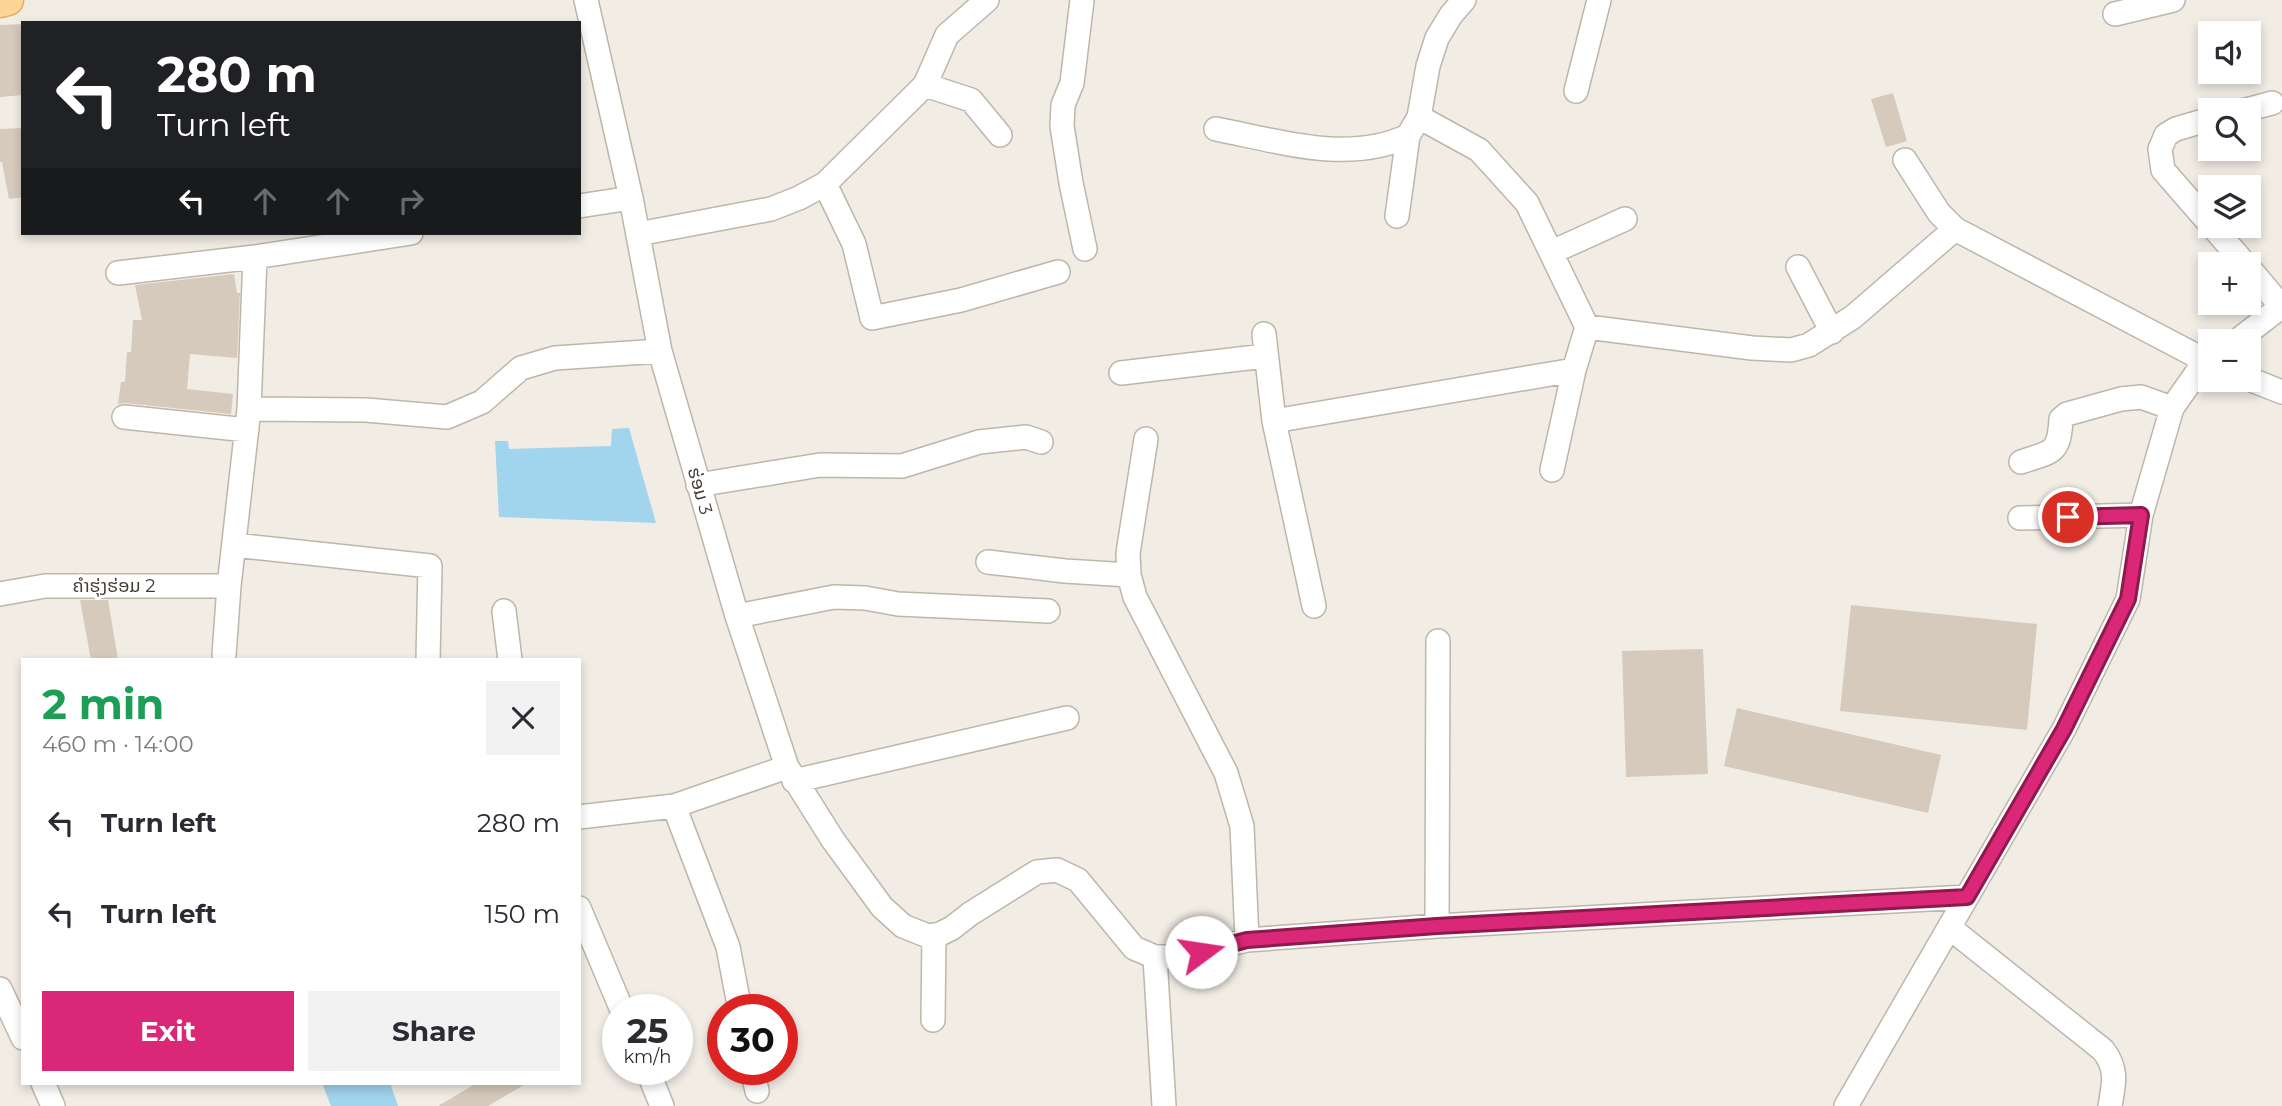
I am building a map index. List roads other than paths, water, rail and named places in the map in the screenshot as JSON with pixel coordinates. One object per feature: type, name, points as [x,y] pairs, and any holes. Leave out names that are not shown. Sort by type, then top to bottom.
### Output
[{"type":"main road","points":[[0,2],[8,0]]},
{"type":"street","name":"ຮ່ອມ 3","points":[[586,0],[631,198],[660,351],[737,616],[790,774],[833,840],[882,907],[914,932],[934,935]]},
{"type":"street","points":[[638,234],[771,209],[825,184],[925,85],[947,35],[987,0]]},
{"type":"street","points":[[1082,0],[1074,71],[1063,105],[1062,126],[1085,249]]},
{"type":"street","points":[[1397,216],[1414,126],[1437,38],[1464,0]]},
{"type":"street","points":[[1576,91],[1599,0]]},
{"type":"street","points":[[2115,14],[2173,0]]},
{"type":"street","points":[[925,85],[971,100],[1000,135]]},
{"type":"street","points":[[2261,106],[2272,103]]},
{"type":"street","points":[[2198,123],[2176,128],[2166,135],[2160,149],[2163,170],[2198,210]]},
{"type":"street","points":[[1216,129],[1329,150],[1367,148],[1393,143],[1414,126]]},
{"type":"street","points":[[1414,126],[1479,150],[1527,203],[1587,327],[1574,370],[1552,470]]},
{"type":"street","points":[[1905,160],[1939,213],[1955,229],[2198,356]]},
{"type":"street","points":[[825,184],[854,244],[872,318],[961,300],[1058,272]]},
{"type":"street","points":[[581,206],[631,198]]},
{"type":"street","points":[[1552,252],[1625,219]]},
{"type":"street","points":[[1587,327],[1752,348],[1791,350],[1809,345],[1853,317],[1955,229]]},
{"type":"street","points":[[118,273],[255,257],[398,235]]},
{"type":"street","points":[[2222,238],[2235,252]]},
{"type":"street","points":[[224,655],[248,420],[255,257]]},
{"type":"street","points":[[1798,267],[1832,332]]},
{"type":"street","points":[[2252,329],[2282,306],[2261,282]]},
{"type":"street","points":[[1121,373],[1265,345],[1275,421],[1314,606]]},
{"type":"street","points":[[124,417],[248,420],[366,410],[447,416],[482,402],[521,368],[555,358],[660,351]]},
{"type":"street","points":[[1275,421],[1574,370]]},
{"type":"street","points":[[1846,1106],[2064,729],[2128,599],[2141,515],[2172,408],[2198,374]]},
{"type":"street","points":[[2261,384],[2282,392]]},
{"type":"street","points":[[2021,462],[2057,447],[2061,419],[2067,414],[2121,399],[2141,397],[2172,408]]},
{"type":"street","points":[[698,485],[820,465],[902,467],[979,442],[1026,437],[1041,442]]},
{"type":"street","points":[[1146,439],[1128,553],[1129,575],[1135,597],[1226,773],[1242,826],[1247,940]]},
{"type":"street","points":[[2020,518],[2141,515]]},
{"type":"street","points":[[234,545],[430,566],[428,658]]},
{"type":"street","points":[[988,562],[1129,575]]},
{"type":"street","name":"ຄໍາຮຸ່ງຮ່ອມ 2","points":[[0,594],[46,586],[229,586]]},
{"type":"street","points":[[737,616],[834,597],[924,606],[1048,611]]},
{"type":"street","points":[[504,611],[510,658]]},
{"type":"street","points":[[1437,926],[1438,641]]},
{"type":"street","points":[[581,817],[674,806],[790,774],[1067,718]]},
{"type":"street","points":[[674,806],[728,947],[737,994]]},
{"type":"street","points":[[933,1020],[934,935],[952,928],[1037,872],[1056,870],[1078,880],[1134,948],[1155,957],[1178,957],[1247,940],[1437,926],[1967,897]]},
{"type":"street","points":[[581,913],[615,994]]},
{"type":"street","points":[[1950,928],[2103,1050],[2112,1061],[2114,1077],[2110,1106]]},
{"type":"street","points":[[1155,957],[1164,1106]]},
{"type":"street","points":[[0,989],[21,1034]]},
{"type":"street","points":[[44,1085],[53,1106]]},
{"type":"street","points":[[653,1085],[662,1106]]},
{"type":"water","points":[[629,428],[656,523],[499,517],[495,441],[508,441],[509,449],[611,446],[612,429]]},
{"type":"water","points":[[323,1085],[391,1085],[398,1106],[331,1106]]}]
